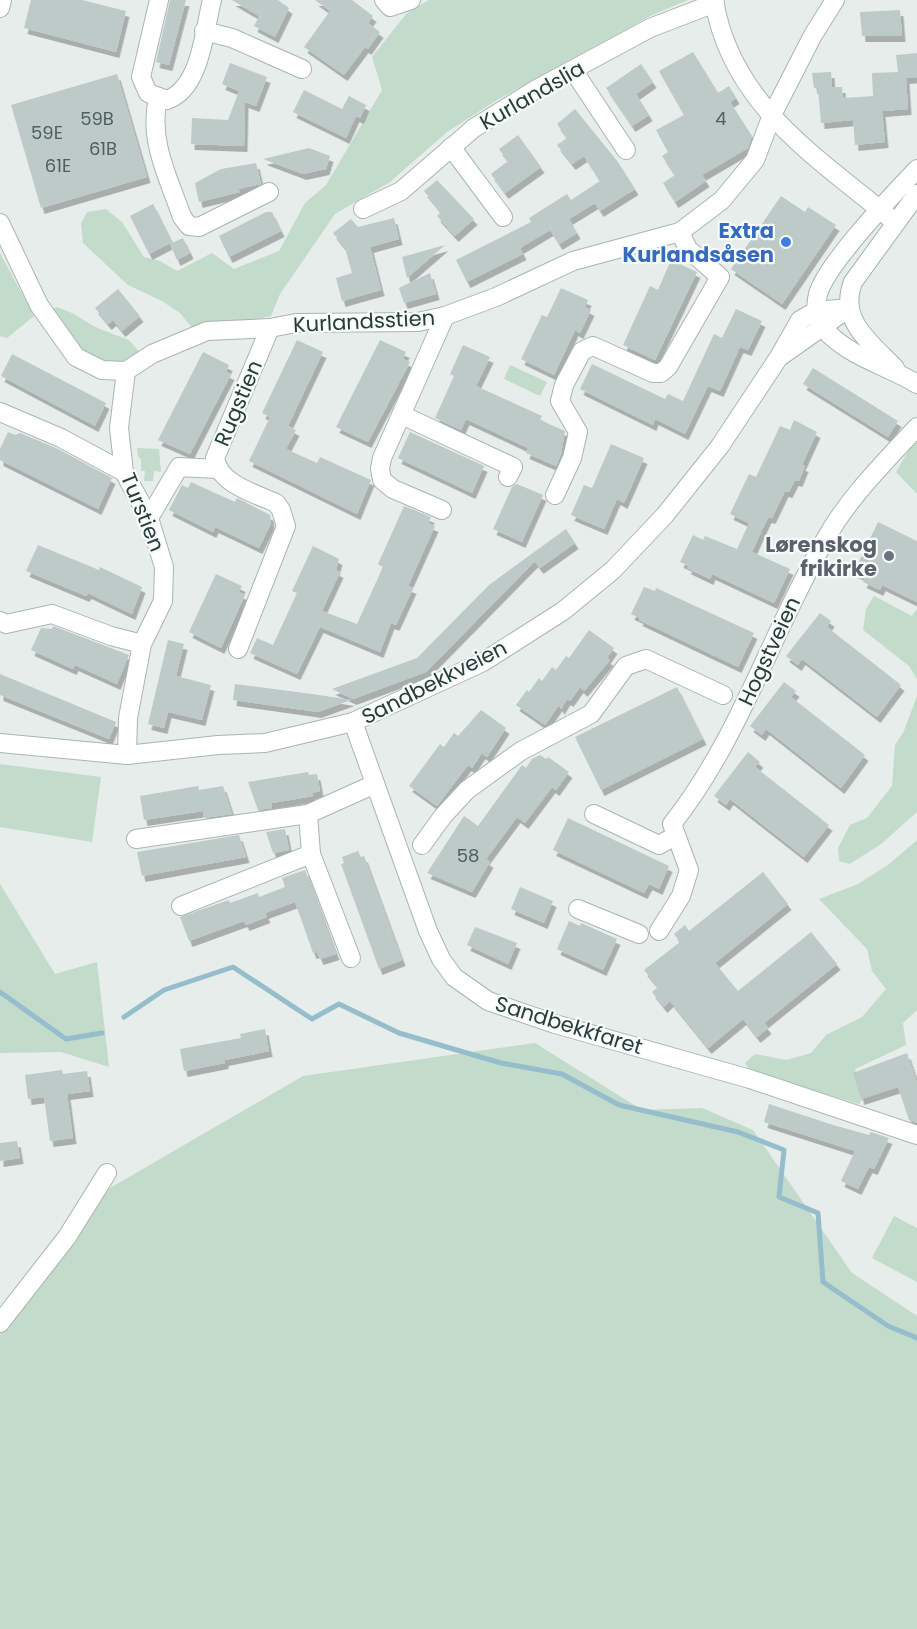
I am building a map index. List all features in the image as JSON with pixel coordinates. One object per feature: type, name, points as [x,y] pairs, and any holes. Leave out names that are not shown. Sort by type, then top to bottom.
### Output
[{"type":"street","points":[[0,8],[2,0]]},
{"type":"street","points":[[159,0],[141,77],[148,93],[158,99],[168,100],[177,97],[187,86],[194,70],[212,0]]},
{"type":"street","points":[[384,0],[390,7],[411,0]]},
{"type":"street","name":"Kurlandsstien","points":[[126,371],[162,349],[207,331],[296,323],[418,322],[445,316],[496,297],[573,261],[680,232],[712,210],[744,176],[766,136],[772,115],[813,35],[835,0]]},
{"type":"street","points":[[714,1],[730,53],[749,90],[804,151],[895,222]]},
{"type":"street","name":"Kurlandslia","points":[[363,209],[401,191],[451,147],[513,103],[650,28],[714,1]]},
{"type":"street","points":[[204,32],[232,38],[302,69]]},
{"type":"street","points":[[573,70],[626,150]]},
{"type":"street","points":[[158,99],[154,115],[155,138],[182,217],[189,226],[199,227],[269,192]]},
{"type":"street","points":[[451,147],[503,217]]},
{"type":"street","points":[[917,169],[880,210],[825,278],[819,293],[819,319],[841,344],[917,384]]},
{"type":"street","points":[[900,374],[857,329],[849,308],[850,291],[853,282],[917,194]]},
{"type":"street","points":[[0,223],[39,305],[76,357],[102,370],[126,371]]},
{"type":"street","points":[[555,495],[572,458],[578,432],[560,401],[564,385],[582,351],[593,346],[653,373],[661,373],[668,366],[720,277],[688,249],[680,232]]},
{"type":"street","name":"Sandbekkveien","points":[[0,743],[127,755],[218,745],[265,743],[353,722],[483,662],[563,611],[613,570],[665,515],[720,446],[779,357],[800,320],[819,319],[849,308]]},
{"type":"street","points":[[442,510],[393,489],[382,480],[380,469],[382,458],[445,316]]},
{"type":"street","name":"Rugstien","points":[[238,649],[286,526],[276,503],[226,479],[217,469],[215,458],[218,446],[270,327]]},
{"type":"street","name":"Turstien","points":[[126,371],[119,428],[124,471],[149,518],[164,567],[163,601],[142,644],[128,718],[127,755]]},
{"type":"street","points":[[0,412],[61,438],[124,471]]},
{"type":"street","points":[[402,416],[513,466],[508,477]]},
{"type":"street","name":"Hogstveien","points":[[673,830],[727,742],[825,538],[889,457],[917,427]]},
{"type":"street","points":[[149,518],[179,467],[217,469]]},
{"type":"street","points":[[0,621],[6,624],[52,614],[111,636],[142,644]]},
{"type":"street","points":[[422,845],[443,816],[467,790],[521,751],[591,714],[626,666],[646,659],[723,695]]},
{"type":"street","name":"Sandbekkfaret","points":[[353,722],[428,931],[441,959],[454,977],[470,991],[510,1010],[750,1079],[917,1135]]},
{"type":"street","points":[[136,840],[308,814],[375,784]]},
{"type":"street","points":[[308,814],[311,854],[351,958]]},
{"type":"street","points":[[594,814],[659,844],[673,830],[689,870],[681,896],[659,931]]},
{"type":"street","points":[[181,906],[311,854]]},
{"type":"street","points":[[578,909],[639,934]]},
{"type":"street","points":[[0,1323],[67,1237],[107,1173]]},
{"type":"green space","points":[[429,0],[688,0],[650,16],[497,100],[447,132],[390,182],[335,214],[280,294],[271,316],[196,333],[180,313],[162,301],[128,285],[83,243],[81,223],[87,212],[106,209],[122,222],[144,257],[160,261],[177,271],[212,253],[234,269],[279,251],[305,203],[326,185],[382,90],[372,57],[407,13]]},
{"type":"green space","points":[[0,253],[34,316],[7,338],[0,336]]},
{"type":"green space","points":[[57,307],[97,328],[129,340],[141,354],[139,364],[110,367],[83,351],[48,311]]},
{"type":"green space","points":[[510,365],[547,382],[540,396],[504,379]]},
{"type":"green space","points":[[917,442],[917,494],[896,472],[911,446]]},
{"type":"green space","points":[[137,448],[159,449],[161,472],[154,471],[153,481],[144,481],[145,471],[141,471],[141,459],[138,457]]},
{"type":"green space","points":[[874,596],[912,616],[917,609],[917,679],[909,666],[863,630],[866,609]]},
{"type":"green space","points":[[917,696],[917,812],[881,844],[850,864],[839,861],[838,848],[850,825],[867,818],[892,786],[895,745],[904,731]]},
{"type":"green space","points":[[0,764],[101,777],[92,842],[0,827]]},
{"type":"green space","points":[[917,840],[917,1010],[903,1023],[906,1045],[855,1069],[864,1097],[859,1104],[750,1071],[745,1063],[755,1054],[786,1060],[811,1053],[826,1035],[862,1017],[886,989],[872,971],[867,949],[819,899],[858,884],[888,865]]},
{"type":"green space","points":[[0,884],[55,974],[97,962],[109,1067],[61,1052],[0,1053]]},
{"type":"green space","points":[[535,1043],[642,1110],[702,1108],[753,1130],[852,1273],[917,1316],[917,1629],[0,1629],[0,1334],[110,1188],[303,1076]]},
{"type":"green space","points":[[894,1216],[917,1228],[917,1282],[872,1258]]},
{"type":"building","points":[[31,0],[82,0],[126,11],[116,52],[24,28]]},
{"type":"building","points":[[170,0],[186,0],[169,65],[156,62]]},
{"type":"building","points":[[232,0],[278,0],[289,8],[275,37],[254,26],[259,16]]},
{"type":"building","points":[[315,0],[352,0],[373,16],[368,23],[380,32],[368,49],[365,47],[344,75],[304,47],[330,11]]},
{"type":"building","points":[[900,10],[902,36],[862,36],[860,12]]},
{"type":"building","points":[[693,52],[718,93],[729,86],[736,98],[730,102],[752,136],[748,148],[702,175],[706,181],[675,202],[663,183],[675,175],[662,156],[668,152],[656,130],[684,115],[659,71]]},
{"type":"building","points":[[917,53],[917,77],[906,78],[908,109],[882,111],[885,142],[855,145],[853,120],[821,123],[818,88],[814,88],[812,73],[831,72],[832,87],[842,87],[843,98],[873,96],[872,73],[898,72],[896,55]]},
{"type":"building","points":[[230,63],[267,77],[256,106],[245,102],[244,146],[191,144],[192,118],[228,120],[239,91],[222,84]]},
{"type":"building","points":[[641,64],[653,82],[636,94],[649,115],[632,126],[606,88]]},
{"type":"building","points":[[117,74],[147,177],[41,208],[11,105]]},
{"type":"building","points":[[304,90],[342,109],[349,96],[366,105],[360,118],[356,116],[346,138],[293,112]]},
{"type":"building","points":[[575,109],[618,162],[635,189],[600,211],[595,203],[569,219],[577,233],[559,244],[550,230],[520,248],[523,254],[467,282],[456,260],[531,222],[529,218],[567,194],[571,200],[600,181],[584,156],[572,164],[557,145],[567,138],[557,124]]},
{"type":"building","points":[[518,135],[541,167],[505,193],[491,174],[508,161],[499,149]]},
{"type":"building","points":[[309,148],[330,156],[326,169],[303,174],[263,159]]},
{"type":"building","points":[[256,163],[261,184],[238,189],[240,192],[199,202],[195,183],[221,169]]},
{"type":"building","points":[[437,180],[474,219],[455,236],[437,216],[441,212],[424,191]]},
{"type":"building","points":[[781,196],[805,212],[808,207],[836,225],[782,304],[731,269]]},
{"type":"building","points":[[153,204],[172,242],[149,254],[130,216]]},
{"type":"building","points":[[266,212],[272,212],[281,231],[229,257],[219,236]]},
{"type":"building","points":[[394,218],[399,239],[370,247],[381,290],[342,301],[336,278],[352,273],[345,248],[333,233],[351,219],[358,227]]},
{"type":"building","points":[[183,238],[190,253],[177,260],[170,244]]},
{"type":"building","points":[[445,245],[407,278],[402,257]]},
{"type":"building","points":[[671,260],[697,272],[655,360],[623,345],[650,286],[658,290]]},
{"type":"building","points":[[430,273],[436,294],[404,303],[399,288]]},
{"type":"building","points":[[561,288],[588,300],[585,307],[591,310],[580,333],[575,330],[554,375],[521,359],[542,315],[547,317]]},
{"type":"building","points":[[118,289],[140,316],[122,331],[113,320],[108,324],[95,308]]},
{"type":"building","points":[[736,309],[762,321],[748,350],[740,347],[720,391],[708,386],[685,434],[655,419],[653,425],[580,389],[592,364],[665,399],[668,394],[683,401],[714,334],[722,338]]},
{"type":"building","points":[[297,340],[323,352],[288,426],[296,430],[286,449],[317,463],[320,457],[371,480],[357,514],[249,461],[270,417],[262,413]]},
{"type":"building","points":[[380,340],[406,352],[403,359],[410,362],[368,442],[336,427]]},
{"type":"building","points":[[463,345],[490,357],[476,386],[542,416],[540,420],[565,431],[561,454],[556,466],[526,453],[528,448],[466,419],[461,430],[435,418],[454,376],[450,374]]},
{"type":"building","points":[[203,352],[229,365],[226,372],[231,374],[190,454],[158,440]]},
{"type":"building","points":[[12,354],[106,403],[95,426],[1,376]]},
{"type":"building","points":[[813,368],[898,421],[888,437],[803,384]]},
{"type":"building","points":[[794,420],[817,432],[802,465],[805,466],[799,481],[795,480],[789,492],[785,491],[772,518],[768,517],[752,552],[790,569],[774,603],[712,574],[710,579],[680,562],[693,535],[703,540],[705,536],[737,549],[749,523],[730,514],[749,474],[756,477],[780,426],[790,430]]},
{"type":"building","points":[[8,432],[15,435],[20,433],[56,448],[112,478],[98,509],[0,460],[0,449]]},
{"type":"building","points":[[410,432],[484,466],[472,493],[398,458]]},
{"type":"building","points":[[611,444],[644,458],[624,503],[617,499],[604,529],[571,515],[584,485],[592,488]]},
{"type":"building","points":[[191,482],[235,502],[237,498],[270,515],[271,523],[259,548],[215,527],[213,532],[169,510],[182,485],[188,488]]},
{"type":"building","points":[[517,484],[543,495],[522,542],[493,529],[512,487]]},
{"type":"building","points":[[404,506],[431,517],[428,523],[435,526],[408,586],[413,588],[396,625],[391,623],[380,652],[320,627],[297,674],[250,653],[257,638],[273,645],[297,593],[292,591],[313,546],[339,559],[336,570],[340,572],[322,611],[357,624],[383,567],[378,564]]},
{"type":"building","name":"Lørenskog frikirke","points":[[878,522],[917,541],[917,602],[882,585],[880,590],[863,582],[866,577],[854,572]]},
{"type":"building","points":[[566,529],[575,543],[540,568],[530,555]]},
{"type":"building","points":[[38,545],[99,570],[100,567],[142,587],[132,614],[88,593],[86,596],[26,571]]},
{"type":"building","points":[[530,555],[535,561],[426,672],[353,699],[332,689],[417,658],[489,585]]},
{"type":"building","points":[[216,574],[242,586],[239,592],[245,595],[221,648],[189,632]]},
{"type":"building","points":[[644,587],[655,591],[656,588],[754,633],[738,667],[639,620],[640,618],[631,614]]},
{"type":"building","points":[[820,613],[831,621],[827,627],[901,685],[877,717],[802,659],[798,665],[786,656]]},
{"type":"building","points":[[53,626],[129,655],[117,684],[75,665],[73,669],[31,650],[41,628],[52,629]]},
{"type":"building","points":[[589,630],[614,648],[607,658],[610,660],[584,691],[580,687],[570,701],[567,699],[561,709],[559,705],[545,725],[516,705],[539,678],[542,681],[552,667],[556,670],[566,656],[569,658]]},
{"type":"building","points":[[168,640],[184,644],[176,676],[211,685],[202,720],[168,712],[164,728],[148,724]]},
{"type":"building","points":[[0,674],[116,722],[109,739],[0,695]]},
{"type":"building","points":[[784,682],[796,691],[791,697],[865,755],[841,788],[766,729],[762,735],[750,726]]},
{"type":"building","points":[[235,684],[351,700],[318,712],[233,700]]},
{"type":"building","points":[[677,687],[703,739],[601,790],[575,737]]},
{"type":"building","points":[[481,710],[506,728],[487,757],[482,753],[472,768],[468,765],[437,806],[409,786],[440,744],[444,747],[454,733],[458,736]]},
{"type":"building","points":[[748,752],[760,762],[755,767],[829,825],[804,857],[730,799],[726,805],[714,796]]},
{"type":"building","points":[[540,755],[546,759],[548,757],[569,772],[556,790],[552,787],[525,823],[517,817],[486,859],[490,862],[472,892],[427,873],[464,816],[478,826],[522,765],[526,768],[532,759]]},
{"type":"building","points":[[308,772],[309,775],[317,774],[320,791],[312,793],[313,796],[272,803],[272,808],[258,810],[248,782]]},
{"type":"building","points":[[198,786],[199,790],[223,786],[232,814],[204,818],[203,811],[144,820],[140,796]]},
{"type":"building","points":[[568,818],[669,866],[659,889],[649,884],[644,893],[553,850]]},
{"type":"building","points":[[285,829],[289,850],[273,853],[266,832]]},
{"type":"building","points":[[239,835],[246,857],[142,876],[137,852]]},
{"type":"building","points":[[358,851],[361,857],[364,856],[402,960],[379,969],[341,864],[344,863],[342,857]]},
{"type":"building","points":[[305,870],[336,954],[320,959],[317,952],[313,953],[295,902],[265,913],[267,917],[246,925],[244,921],[189,941],[180,917],[229,900],[230,903],[258,893],[259,897],[285,887],[282,878]]},
{"type":"building","points":[[763,872],[788,904],[715,963],[738,991],[811,932],[837,964],[764,1023],[768,1028],[757,1037],[743,1019],[708,1048],[670,1001],[664,1007],[652,992],[658,987],[644,970],[680,942],[674,934],[685,925],[689,931]]},
{"type":"building","points":[[520,887],[553,901],[544,923],[511,909]]},
{"type":"building","points":[[569,921],[580,926],[581,923],[617,939],[603,970],[557,949]]},
{"type":"building","points":[[475,927],[517,943],[508,964],[467,945]]},
{"type":"building","points":[[265,1029],[269,1051],[184,1071],[180,1049],[241,1038],[240,1034]]},
{"type":"building","points":[[907,1053],[917,1083],[917,1123],[909,1120],[898,1087],[861,1099],[853,1073]]},
{"type":"building","points":[[62,1070],[63,1074],[87,1071],[90,1091],[67,1094],[73,1138],[50,1141],[44,1097],[28,1099],[25,1075]]},
{"type":"building","points":[[769,1104],[833,1125],[889,1138],[874,1169],[869,1167],[858,1189],[841,1181],[855,1151],[764,1122]]},
{"type":"building","points":[[17,1141],[20,1158],[0,1161],[0,1143]]},
{"type":"waterway","points":[[124,1017],[164,990],[233,967],[312,1019],[339,1004],[399,1033],[501,1063],[562,1074],[619,1105],[738,1132],[784,1150],[779,1197],[818,1213],[823,1282],[888,1326],[917,1338]]},
{"type":"waterway","points":[[0,992],[66,1039],[102,1033]]},
{"type":"place","name":"Extra Kurlandsåsen","points":[[786,242]]},
{"type":"place","name":"Lørenskog frikirke","points":[[889,556]]}]
